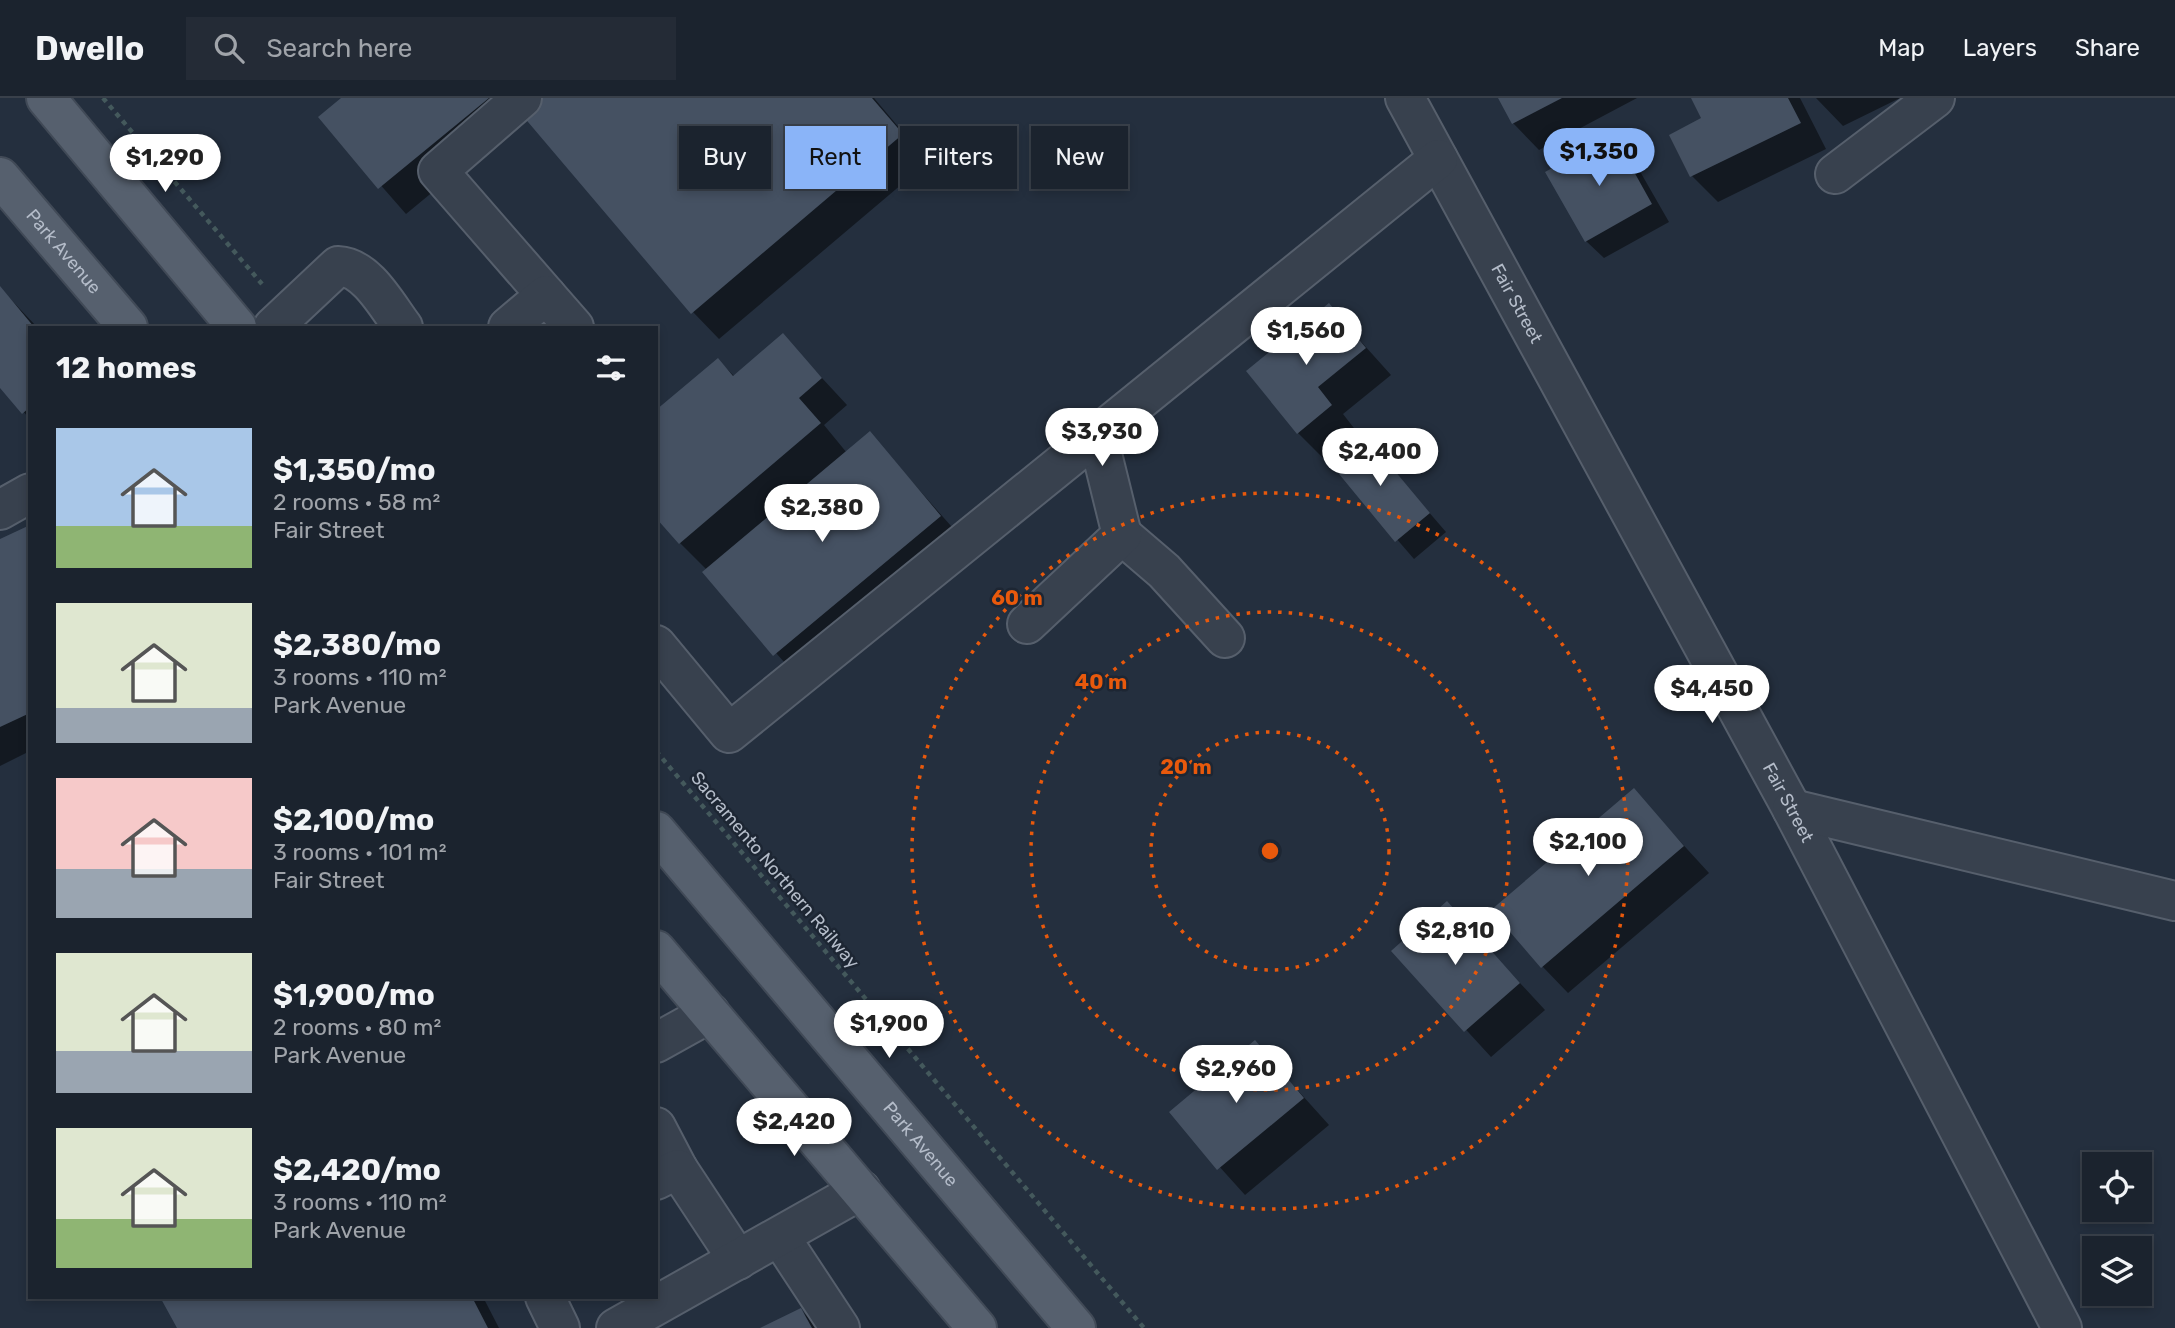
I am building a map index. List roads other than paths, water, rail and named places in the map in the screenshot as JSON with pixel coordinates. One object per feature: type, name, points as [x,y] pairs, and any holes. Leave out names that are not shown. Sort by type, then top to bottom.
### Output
[{"type":"main road","points":[[46,98],[236,326]]},
{"type":"main road","name":"Park Avenue","points":[[0,177],[127,326]]},
{"type":"main road","name":"Park Avenue","points":[[658,835],[1076,1328]]},
{"type":"main road","points":[[658,952],[977,1328]]},
{"type":"street","points":[[522,98],[439,172],[574,326]]},
{"type":"street","name":"Fair Street","points":[[1405,98],[1791,809],[2062,1328]]},
{"type":"street","points":[[1835,174],[1934,98]]},
{"type":"street","points":[[658,647],[729,733],[1438,159]]},
{"type":"street","points":[[280,321],[338,267],[349,267],[365,277],[402,326]]},
{"type":"street","points":[[509,326],[546,295]]},
{"type":"street","points":[[1088,441],[1103,458],[1122,535],[1164,571],[1225,638]]},
{"type":"street","points":[[0,510],[28,493]]},
{"type":"street","points":[[1027,624],[1122,535]]},
{"type":"street","points":[[1791,809],[2175,901]]},
{"type":"street","points":[[658,1042],[710,1013]]},
{"type":"street","points":[[658,1136],[667,1175],[738,1260]]},
{"type":"street","points":[[615,1328],[861,1191]]},
{"type":"street","points":[[780,1237],[840,1328]]},
{"type":"street","points":[[546,1299],[560,1328]]}]
